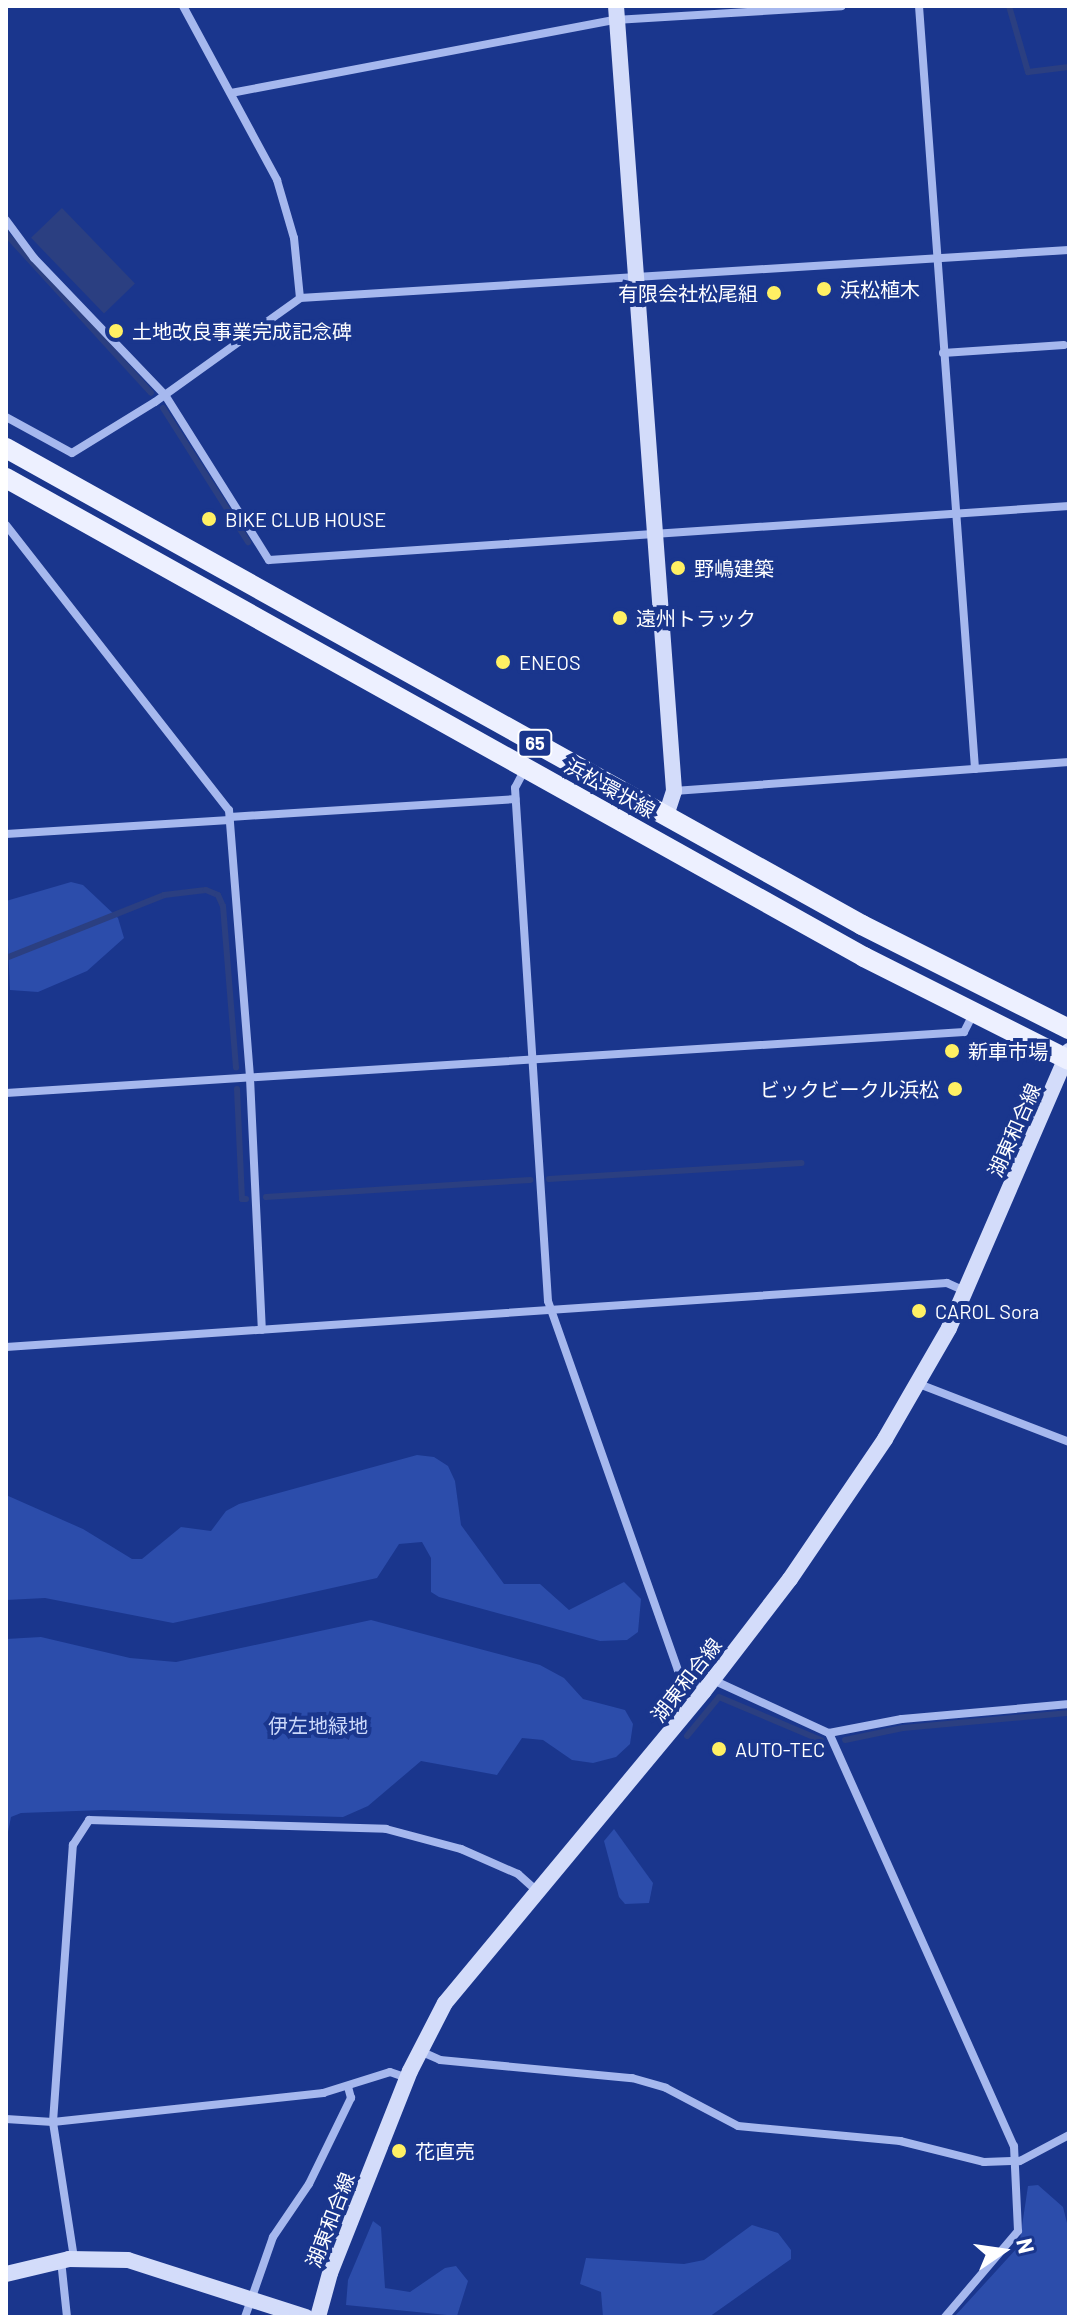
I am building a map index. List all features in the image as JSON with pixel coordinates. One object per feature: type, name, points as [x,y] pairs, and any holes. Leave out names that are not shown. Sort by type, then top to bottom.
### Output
[{"type":"main road","points":[[616,13],[674,791],[666,816]]},
{"type":"main road","name":"浜松環状線","points":[[6,448],[862,925],[1069,1029]]},
{"type":"main road","name":"浜松環状線","points":[[6,478],[526,768],[974,1012],[1068,1057]]},
{"type":"main road","name":"湖東和合線","points":[[318,2317],[330,2273],[407,2078],[419,2050],[459,1981],[708,1685],[790,1579],[919,1384],[965,1291],[1068,1057]]},
{"type":"main road","points":[[6,2274],[68,2260],[157,2266],[306,2317]]},
{"type":"street","points":[[183,6],[231,93],[287,209],[300,298]]},
{"type":"street","points":[[231,93],[616,13],[842,6]]},
{"type":"street","points":[[919,6],[939,258],[943,353],[959,513],[975,769]]},
{"type":"street","points":[[6,220],[34,258],[165,395],[269,560],[1069,506]]},
{"type":"street","points":[[6,417],[72,453],[165,395],[300,298],[1069,250]]},
{"type":"street","points":[[943,353],[1064,345]]},
{"type":"street","points":[[6,525],[230,819],[250,1078],[262,1330]]},
{"type":"street","points":[[674,791],[1069,762]]},
{"type":"street","points":[[526,768],[515,788],[515,799],[551,1310],[678,1670],[829,1733],[902,1719],[1069,1704]]},
{"type":"street","points":[[6,834],[515,799]]},
{"type":"street","points":[[6,1093],[964,1032],[974,1012]]},
{"type":"street","points":[[6,1347],[947,1283],[965,1291]]},
{"type":"street","points":[[919,1384],[1069,1442]]},
{"type":"street","points":[[829,1733],[1014,2146],[1020,2219],[1013,2242],[945,2317]]},
{"type":"street","points":[[67,2317],[68,2260],[53,2122],[73,1845],[89,1820],[386,1829],[461,1849],[518,1874],[536,1890]]},
{"type":"street","points":[[419,2050],[440,2060],[632,2078],[666,2088],[738,2126],[900,2141],[984,2162],[1016,2162],[1069,2135]]},
{"type":"street","points":[[6,2119],[53,2122],[348,2087],[390,2072],[407,2078]]},
{"type":"street","points":[[245,2317],[249,2297],[273,2237],[309,2184],[351,2098],[348,2087]]},
{"type":"green space","points":[[71,882],[83,885],[118,918],[124,938],[87,971],[38,992],[10,990],[6,901]]},
{"type":"green space","points":[[417,1455],[434,1457],[448,1466],[455,1481],[461,1525],[504,1584],[540,1584],[569,1610],[624,1582],[641,1599],[638,1632],[627,1640],[600,1641],[439,1597],[431,1592],[431,1558],[422,1542],[399,1544],[377,1578],[173,1623],[45,1598],[6,1600],[6,1495],[83,1529],[132,1559],[142,1559],[181,1527],[211,1531],[226,1511],[239,1504]]},
{"type":"green space","name":"伊左地緑地","points":[[371,1620],[540,1665],[564,1678],[583,1699],[625,1710],[633,1724],[630,1744],[616,1757],[593,1763],[572,1760],[543,1740],[522,1738],[497,1775],[421,1761],[368,1806],[343,1817],[104,1810],[21,1813],[11,1817],[6,1842],[6,1639],[41,1637],[130,1658],[176,1662]]},
{"type":"green space","points":[[614,1829],[653,1883],[649,1903],[625,1904],[619,1897],[604,1841]]},
{"type":"green space","points":[[1038,2185],[1063,2207],[1069,2231],[1069,2317],[954,2317],[1019,2246],[1028,2186]]},
{"type":"green space","points":[[373,2221],[381,2227],[385,2288],[410,2292],[445,2268],[456,2266],[468,2281],[457,2316],[346,2305],[348,2280]]},
{"type":"green space","points":[[752,2225],[778,2233],[791,2250],[791,2259],[709,2317],[603,2317],[601,2292],[580,2284],[586,2258],[684,2264],[704,2260]]},
{"type":"shaded area","points":[[62,208],[135,284],[104,313],[31,238]]},
{"type":"waterway","points":[[1009,6],[1028,72],[1069,67]]},
{"type":"waterway","points":[[6,234],[151,393]]},
{"type":"waterway","points":[[163,408],[248,542]]},
{"type":"waterway","points":[[6,958],[164,895],[206,890],[218,895],[223,906],[236,1067]]},
{"type":"waterway","points":[[237,1089],[242,1199],[246,1199]]},
{"type":"waterway","points":[[549,1179],[801,1163]]},
{"type":"waterway","points":[[266,1197],[530,1180]]},
{"type":"waterway","points":[[687,1736],[719,1697],[821,1740]]},
{"type":"waterway","points":[[845,1740],[903,1728],[1069,1713]]},
{"type":"place","name":"浜松植木","points":[[824,289]]},
{"type":"place","name":"有限会社松尾組","points":[[774,293]]},
{"type":"place","name":"土地改良事業完成記念碑","points":[[116,331]]},
{"type":"place","name":"BIKE CLUB HOUSE","points":[[209,519]]},
{"type":"place","name":"野嶋建築","points":[[678,568]]},
{"type":"place","name":"遠州トラック","points":[[620,618]]},
{"type":"place","name":"ENEOS","points":[[503,662]]},
{"type":"place","name":"新車市場","points":[[952,1051]]},
{"type":"place","name":"ビックビークル浜松","points":[[955,1089]]},
{"type":"place","name":"CAROL Sora","points":[[919,1311]]},
{"type":"place","name":"AUTO-TEC","points":[[719,1749]]},
{"type":"place","name":"花直売","points":[[399,2151]]}]
